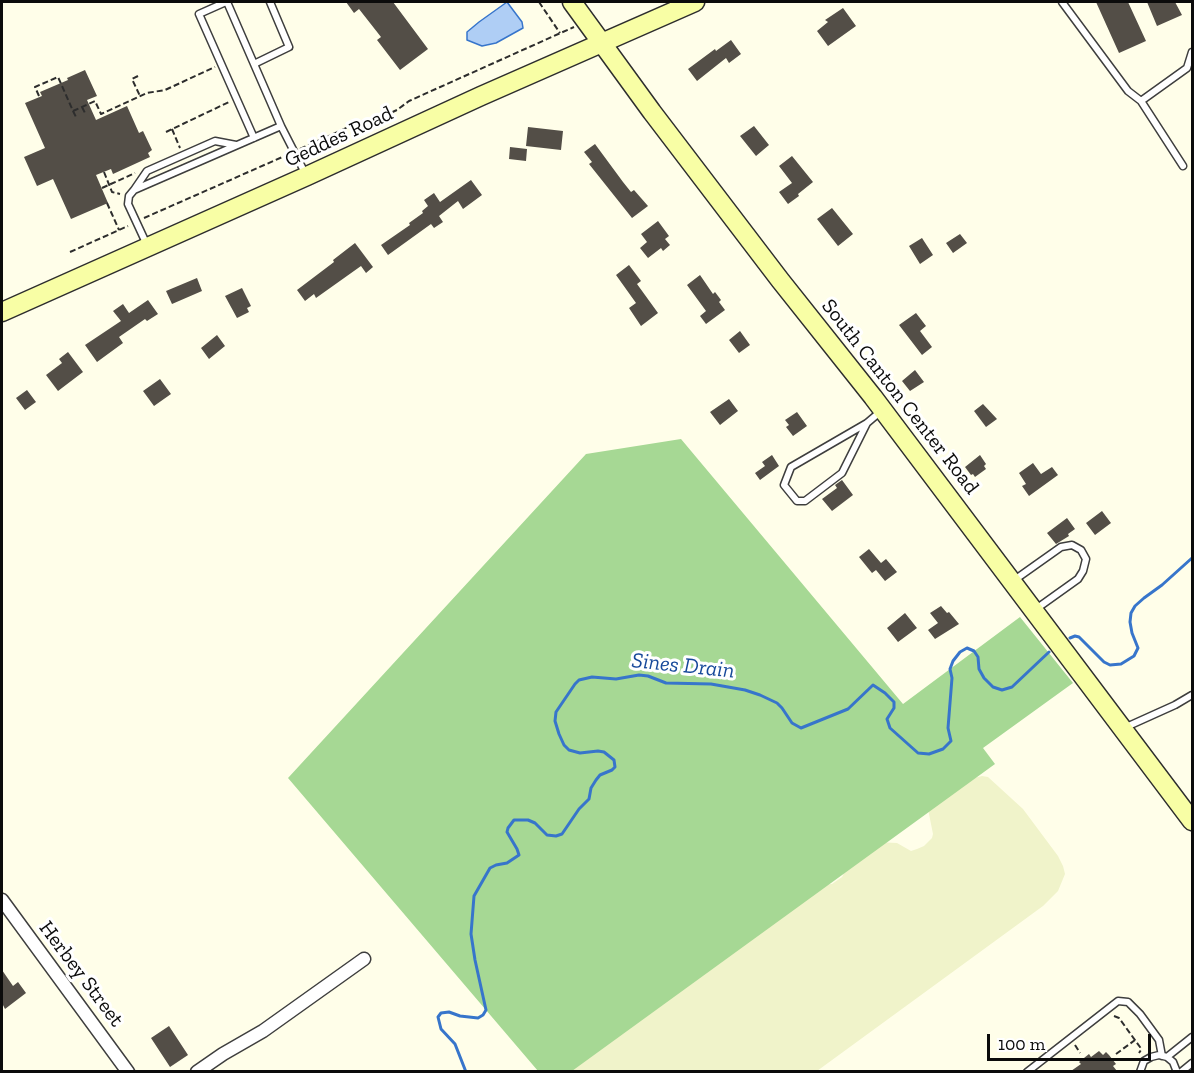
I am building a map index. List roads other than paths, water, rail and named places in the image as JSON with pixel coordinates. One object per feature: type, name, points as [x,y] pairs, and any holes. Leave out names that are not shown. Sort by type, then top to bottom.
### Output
[{"type":"main road","name":"South Canton Center Road","points":[[572,2],[652,112],[883,410],[1192,821]]},
{"type":"main road","name":"Geddes Road","points":[[2,312],[695,2]]},
{"type":"street","name":"Herbey Street","points":[[2,900],[128,1071]]},
{"type":"street","points":[[197,1071],[263,1030],[364,959]]},
{"type":"lane","points":[[254,138],[199,14],[227,2],[281,126],[307,176]]},
{"type":"lane","points":[[254,64],[289,47],[270,2]]},
{"type":"lane","points":[[1062,2],[1128,91],[1141,101],[1183,166]]},
{"type":"lane","points":[[1141,101],[1187,68],[1192,51]]},
{"type":"lane","points":[[134,190],[281,126]]},
{"type":"lane","points":[[148,247],[128,204],[129,196],[147,171],[215,141],[237,145]]},
{"type":"lane","points":[[867,423],[842,473],[805,501],[797,501],[784,485],[791,467],[867,423],[883,410]]},
{"type":"lane","points":[[1012,581],[1061,547],[1072,544],[1081,550],[1086,559],[1078,579],[1034,610]]},
{"type":"lane","points":[[1123,728],[1192,695]]},
{"type":"lane","points":[[1027,1071],[1118,1001],[1128,1002],[1140,1014],[1159,1040],[1164,1056],[1173,1062],[1179,1071],[1192,1063]]},
{"type":"lane","points":[[1140,1071],[1144,1061],[1151,1057],[1164,1056],[1192,1037]]},
{"type":"water","points":[[507,2],[522,22],[523,28],[496,43],[482,46],[467,40],[467,32]]},
{"type":"waterway","name":"Sines Drain","points":[[1070,638],[1079,637],[1110,665],[1121,664],[1134,656],[1138,648],[1130,622],[1135,606],[1192,558]]},
{"type":"waterway","name":"Sines Drain","points":[[466,1072],[455,1044],[441,1029],[438,1017],[441,1013],[449,1012],[478,1018],[486,1010],[471,934],[474,896],[490,868],[507,863],[519,855],[507,832],[514,820],[528,820],[535,823],[547,835],[562,834],[579,809],[589,799],[591,788],[596,780],[600,775],[615,767],[614,760],[604,752],[580,753],[569,750],[559,734],[555,721],[556,712],[579,680],[592,677],[616,679],[639,675],[666,683],[711,684],[745,690],[777,703],[792,723],[801,728],[848,709],[873,685],[894,702],[894,708],[887,719],[890,728],[918,753],[929,754],[943,749],[951,741],[948,728],[952,678],[950,669],[960,652],[967,648],[974,651],[984,678],[993,687],[1002,690],[1012,687],[1049,652]]}]
